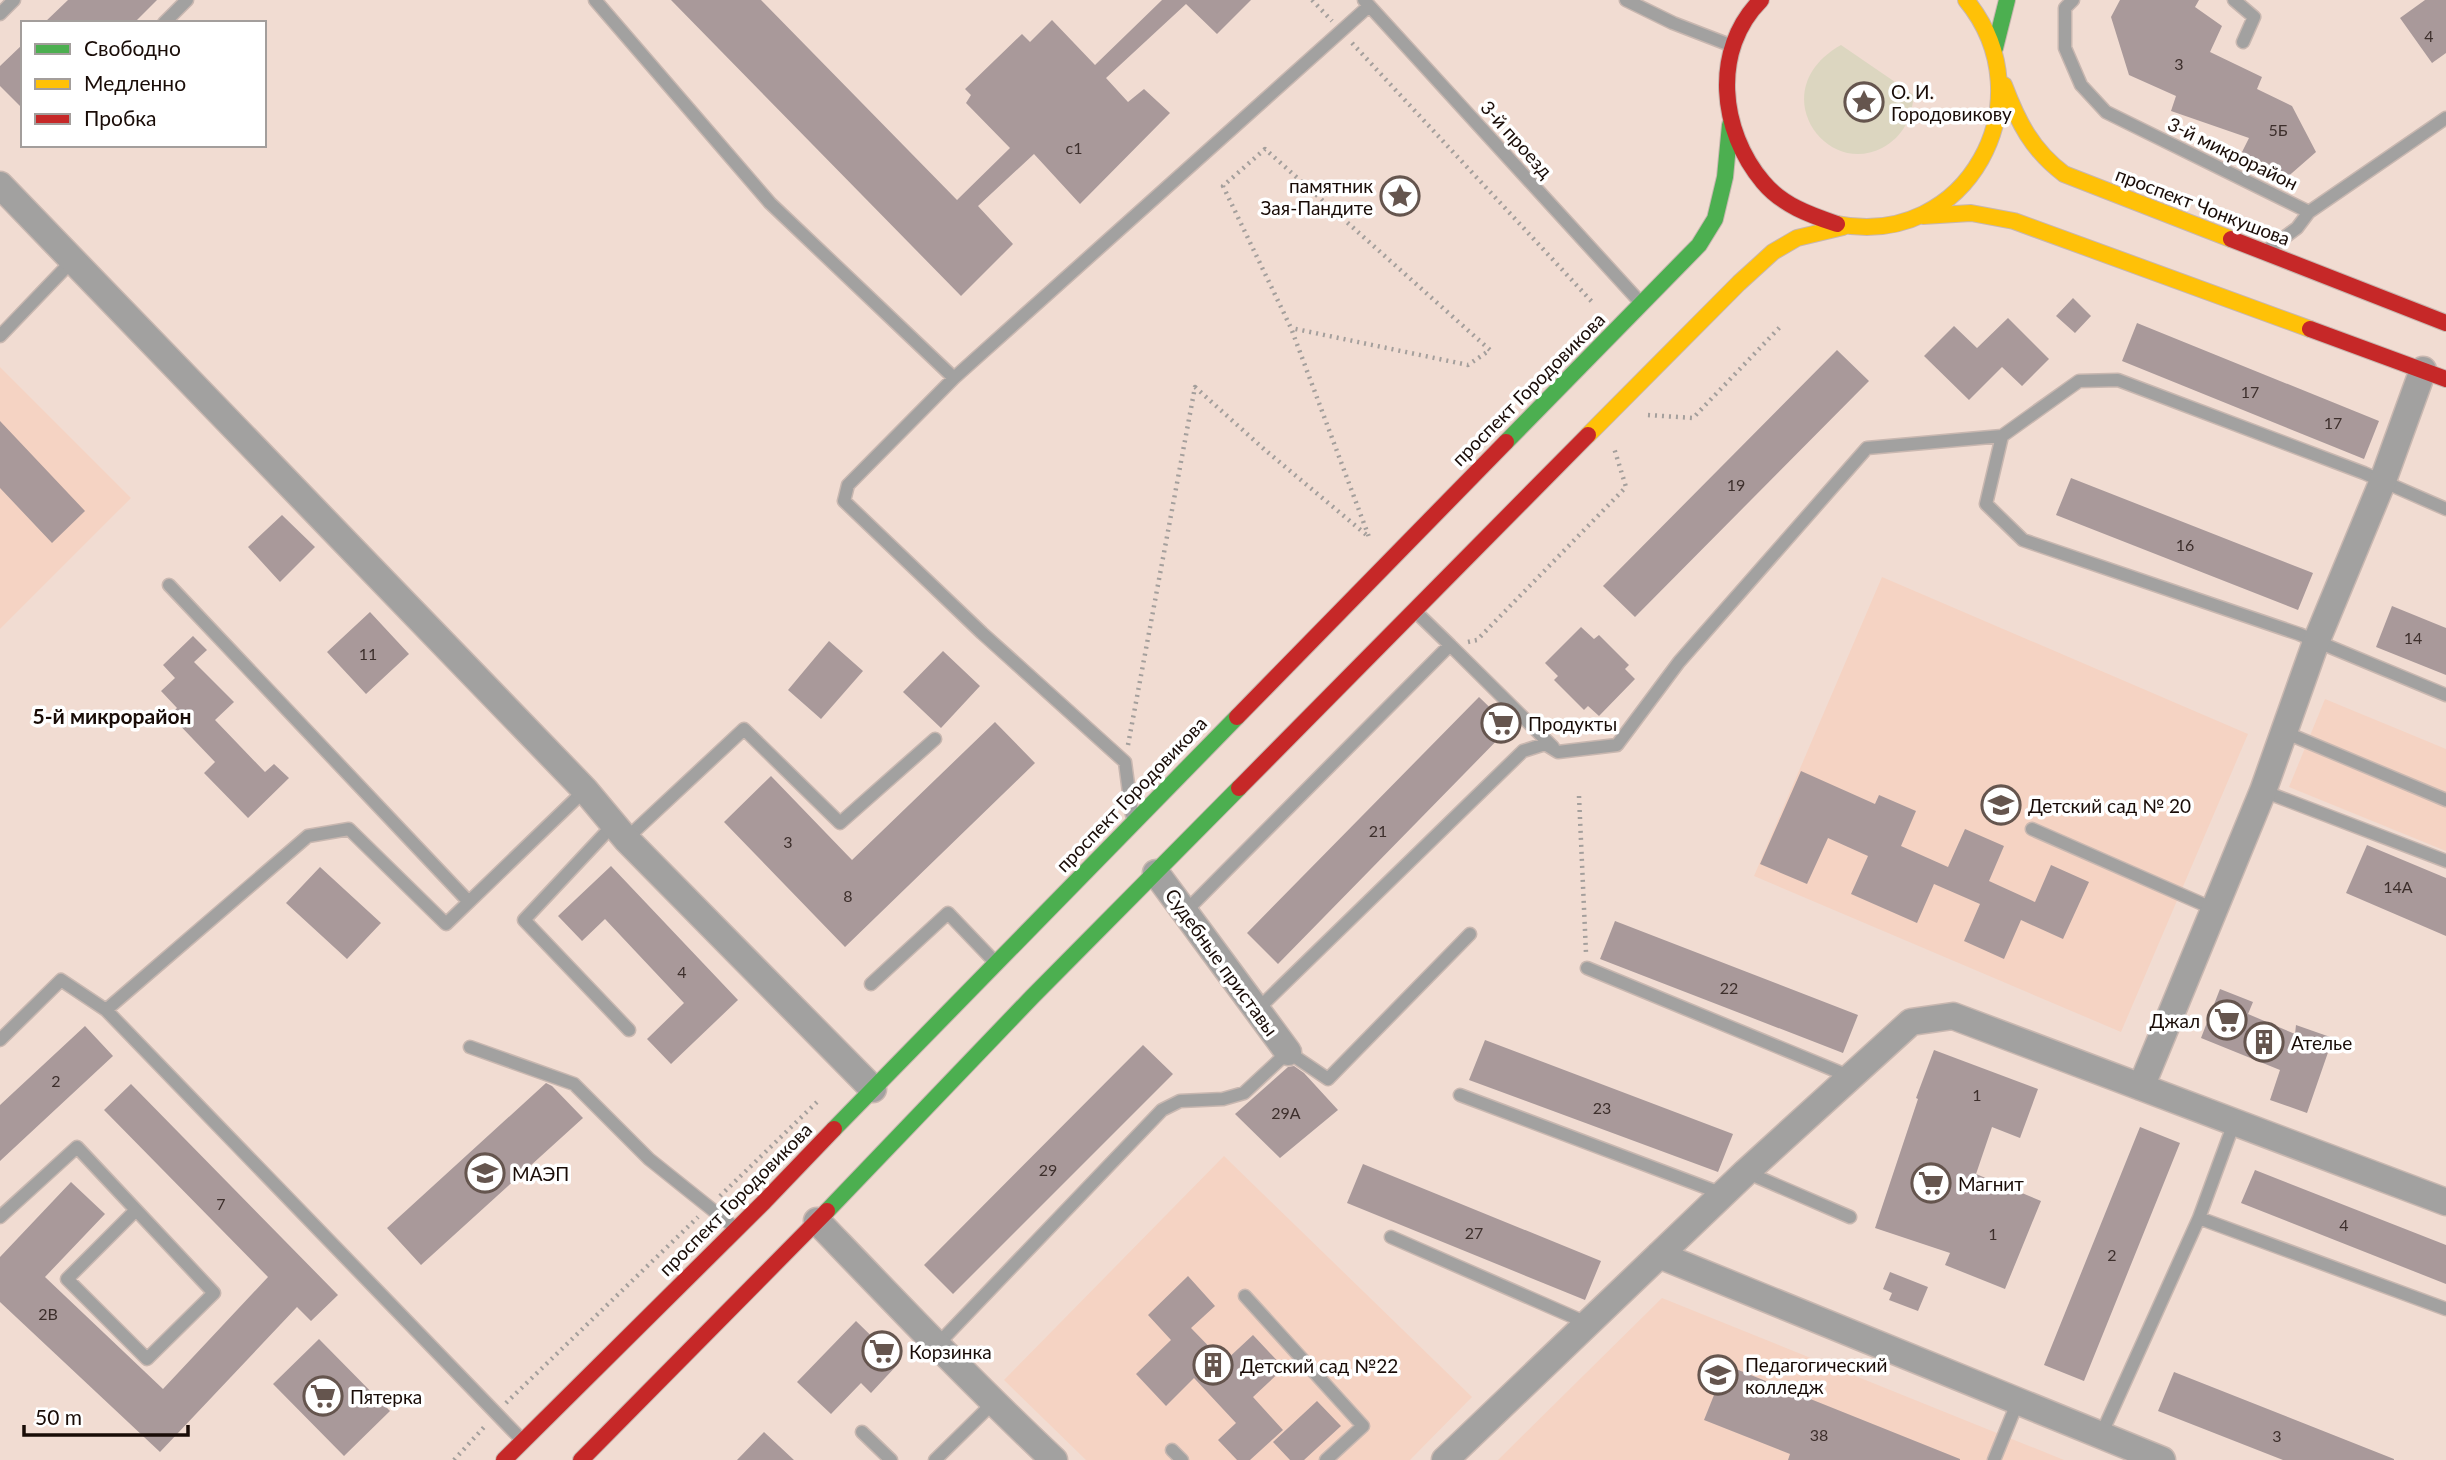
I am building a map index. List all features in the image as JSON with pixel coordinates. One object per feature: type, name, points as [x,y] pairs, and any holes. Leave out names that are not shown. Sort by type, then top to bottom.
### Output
[{"type":"street","points":[[1761,0],[1733,46],[1726,85],[1730,125],[1746,162],[1772,193],[1805,215],[1843,227]]},
{"type":"street","points":[[1922,216],[1955,194],[1981,164],[1997,127],[2002,87],[1995,48],[1977,12],[1966,0]]},
{"type":"street","points":[[1995,48],[2007,0]]},
{"type":"street","name":"проспект Чонкушова","points":[[1998,68],[2017,118],[2043,160],[2064,174],[2446,323]]},
{"type":"street","name":"проспект Городовикова","points":[[504,1460],[737,1229],[768,1207],[873,1088],[1000,967],[1132,822],[1699,245],[1715,219],[1725,177],[1730,125]]},
{"type":"street","points":[[3,193],[585,790],[620,832],[873,1088]]},
{"type":"street","points":[[581,1460],[1027,993],[1156,873],[1625,397],[1773,252],[1797,238],[1843,227],[1883,227],[1922,216],[1971,213],[2014,221],[2435,375],[2382,483],[2316,642],[2263,791],[2141,1087]]},
{"type":"street","name":"Судебные приставы","points":[[1156,873],[1288,1052]]},
{"type":"street","points":[[1445,1460],[1746,1172],[1911,1022],[1953,1016],[2446,1202]]},
{"type":"street","points":[[803,1230],[938,1344],[993,1403],[1054,1460]]},
{"type":"street","points":[[1659,1255],[2162,1460]]},
{"type":"lane","points":[[0,14],[14,0]]},
{"type":"lane","points":[[166,21],[187,0]]},
{"type":"lane","points":[[595,0],[770,203],[954,378]]},
{"type":"lane","points":[[1626,0],[1673,23],[1733,46]]},
{"type":"lane","name":"3-й микрорайон","points":[[2073,0],[2066,8],[2065,48],[2081,85],[2106,112],[2309,212],[2446,118]]},
{"type":"lane","points":[[2234,0],[2254,17],[2243,43]]},
{"type":"lane","points":[[1132,822],[1125,762],[982,633],[844,501],[848,485],[954,378],[1341,31],[1366,3]]},
{"type":"lane","name":"3-й проезд","points":[[1366,3],[1642,303]]},
{"type":"lane","points":[[2264,253],[2297,228],[2309,212]]},
{"type":"lane","points":[[0,336],[72,261]]},
{"type":"lane","points":[[1257,1010],[1523,751],[1545,744],[1558,752],[1617,745],[1679,662],[1867,448],[2002,436],[2079,381],[2118,380],[2364,473],[2446,509]]},
{"type":"lane","points":[[2002,436],[1986,505],[2024,540],[2316,642],[2446,695]]},
{"type":"lane","points":[[169,585],[469,902]]},
{"type":"lane","points":[[1415,611],[1558,752]]},
{"type":"lane","points":[[1184,913],[1450,645]]},
{"type":"lane","points":[[629,1030],[524,920],[620,832],[744,729],[840,823],[935,739]]},
{"type":"lane","points":[[2284,732],[2446,800]]},
{"type":"lane","points":[[106,1010],[307,836],[349,829],[446,924],[585,790]]},
{"type":"lane","points":[[2263,791],[2446,861]]},
{"type":"lane","points":[[2032,829],[2214,909]]},
{"type":"lane","points":[[871,984],[948,913],[1000,967]]},
{"type":"lane","points":[[938,1344],[1162,1110],[1180,1101],[1223,1099],[1244,1093],[1288,1052],[1328,1079],[1470,934]]},
{"type":"lane","points":[[1587,968],[1851,1077]]},
{"type":"lane","points":[[0,1040],[61,980],[106,1010],[524,1442]]},
{"type":"lane","points":[[470,1047],[574,1084],[649,1159],[737,1229]]},
{"type":"lane","points":[[1460,1095],[1723,1194]]},
{"type":"lane","points":[[2101,1435],[2199,1218],[2234,1123]]},
{"type":"lane","points":[[0,1217],[77,1147],[214,1293],[147,1359],[67,1279],[136,1210]]},
{"type":"lane","points":[[1746,1172],[1850,1217]]},
{"type":"lane","points":[[2199,1218],[2446,1309]]},
{"type":"lane","points":[[1391,1237],[1588,1324]]},
{"type":"lane","points":[[1245,1296],[1363,1426],[1326,1460]]},
{"type":"lane","points":[[1994,1460],[2018,1401]]},
{"type":"lane","points":[[935,1460],[993,1403]]},
{"type":"lane","points":[[862,1433],[891,1460]]},
{"type":"lane","points":[[1172,1450],[1182,1460]]},
{"type":"path","points":[[1312,0],[1594,304]]},
{"type":"path","points":[[1125,762],[1195,387],[1369,537],[1291,328],[1223,186],[1265,149],[1490,350],[1468,365],[1291,328]]},
{"type":"path","points":[[1640,423],[1648,415],[1693,418],[1780,327]]},
{"type":"path","points":[[1450,645],[1477,640],[1626,487],[1614,449],[1622,440]]},
{"type":"path","points":[[1579,796],[1587,968]]},
{"type":"path","points":[[454,1460],[496,1413],[823,1095]]},
{"type":"shaded area","points":[[1841,45],[1914,95],[1905,126],[1896,138],[1882,148],[1860,154],[1840,151],[1823,140],[1810,124],[1804,105],[1806,84],[1818,63]]},
{"type":"shaded area","points":[[0,367],[131,498],[0,629]]},
{"type":"shaded area","name":"Детский сад № 20","points":[[1882,577],[2248,734],[2121,1032],[1754,876]]},
{"type":"shaded area","points":[[2325,699],[2446,749],[2446,851],[2289,787]]},
{"type":"shaded area","points":[[1224,1156],[1472,1397],[1410,1460],[1086,1460],[1004,1380]]},
{"type":"shaded area","name":"Педагогический колледж","points":[[1662,1298],[2064,1460],[1498,1460]]},
{"type":"building","points":[[68,0],[157,0],[136,21],[46,21]]},
{"type":"building","points":[[671,0],[761,0],[957,200],[1010,148],[966,103],[971,95],[965,89],[1022,34],[1030,42],[1052,20],[1095,65],[1162,0],[1251,0],[1217,34],[1186,4],[1106,78],[1128,102],[1144,89],[1170,113],[1080,204],[1034,154],[978,206],[1013,244],[961,296]]},
{"type":"building","points":[[2120,0],[2199,0],[2195,7],[2222,26],[2210,52],[2262,77],[2257,89],[2292,106],[2316,152],[2284,180],[2242,152],[2249,138],[2171,111],[2176,96],[2129,75],[2111,17]]},
{"type":"building","points":[[2425,0],[2446,0],[2446,53],[2432,63],[2400,18]]},
{"type":"building","points":[[21,46],[21,107],[0,86],[0,66]]},
{"type":"building","points":[[2073,298],[2091,316],[2075,333],[2056,316]]},
{"type":"building","points":[[2008,318],[2049,359],[2022,386],[2002,367],[1969,400],[1924,356],[1954,326],[1977,348]]},
{"type":"building","points":[[2137,323],[2379,421],[2364,459],[2122,361]]},
{"type":"building","points":[[1837,350],[1869,381],[1635,617],[1603,586]]},
{"type":"building","points":[[0,421],[85,511],[52,543],[0,488]]},
{"type":"building","points":[[2071,478],[2313,573],[2298,610],[2056,515]]},
{"type":"building","points":[[282,515],[315,547],[280,582],[248,547]]},
{"type":"building","points":[[2392,606],[2446,628],[2446,675],[2376,647]]},
{"type":"building","points":[[370,612],[409,654],[366,694],[327,652]]},
{"type":"building","points":[[1581,627],[1594,639],[1599,635],[1629,665],[1625,669],[1635,679],[1599,716],[1588,706],[1584,710],[1554,680],[1558,676],[1545,663]]},
{"type":"building","points":[[193,636],[207,650],[194,662],[234,702],[215,720],[265,772],[274,764],[289,778],[248,818],[204,773],[215,762],[170,715],[177,708],[161,691],[175,678],[163,665]]},
{"type":"building","points":[[829,641],[863,671],[821,719],[788,690]]},
{"type":"building","points":[[943,651],[980,686],[941,728],[903,692]]},
{"type":"building","points":[[1479,697],[1510,727],[1278,964],[1247,933]]},
{"type":"building","points":[[995,722],[1035,763],[845,947],[724,822],[771,776],[852,860]]},
{"type":"building","name":"Детский сад № 20","points":[[1801,771],[1875,804],[1879,795],[1916,811],[1901,846],[1948,867],[1965,829],[2004,846],[1989,881],[2035,902],[2051,865],[2089,882],[2063,939],[2021,920],[2004,959],[1964,941],[1980,904],[1934,884],[1917,923],[1851,894],[1868,856],[1828,838],[1807,884],[1760,864]]},
{"type":"building","points":[[2367,845],[2446,878],[2446,936],[2346,893]]},
{"type":"building","points":[[611,866],[738,1000],[671,1064],[647,1039],[684,1003],[605,919],[582,941],[558,916]]},
{"type":"building","points":[[320,867],[381,923],[347,959],[286,903]]},
{"type":"building","points":[[1615,921],[1858,1015],[1843,1053],[1600,959]]},
{"type":"building","points":[[2220,989],[2253,1002],[2248,1014],[2295,1034],[2296,1025],[2333,1038],[2307,1113],[2270,1100],[2280,1070],[2201,1038]]},
{"type":"building","points":[[85,1026],[113,1056],[0,1161],[0,1105]]},
{"type":"building","points":[[1485,1040],[1733,1134],[1718,1172],[1469,1080]]},
{"type":"building","points":[[1143,1045],[1173,1074],[953,1294],[924,1265]]},
{"type":"building","points":[[1934,1050],[2038,1089],[2020,1138],[1992,1127],[1976,1174],[2041,1201],[2005,1289],[1945,1265],[1950,1253],[1875,1228]]},
{"type":"building","points":[[1294,1066],[1304,1073],[1338,1110],[1280,1158],[1235,1114],[1288,1067]]},
{"type":"building","name":"МАЭП","points":[[546,1083],[583,1118],[421,1265],[387,1228]]},
{"type":"building","points":[[131,1084],[338,1295],[311,1321],[297,1307],[160,1452],[0,1302],[0,1257],[71,1182],[105,1214],[45,1277],[163,1389],[268,1277],[104,1110]]},
{"type":"building","points":[[2140,1127],[2180,1143],[2084,1381],[2044,1365]]},
{"type":"building","points":[[1363,1164],[1601,1261],[1585,1300],[1347,1203]]},
{"type":"building","points":[[2255,1170],[2446,1245],[2446,1284],[2241,1203]]},
{"type":"building","points":[[1890,1272],[1928,1287],[1918,1311],[1889,1300],[1892,1293],[1883,1289]]},
{"type":"building","name":"Детский сад №22","points":[[1188,1276],[1215,1306],[1191,1328],[1224,1362],[1253,1335],[1284,1368],[1253,1397],[1283,1430],[1250,1460],[1237,1460],[1218,1440],[1236,1423],[1194,1378],[1166,1406],[1136,1374],[1171,1340],[1148,1315]]},
{"type":"building","points":[[856,1321],[899,1363],[871,1393],[861,1383],[831,1414],[797,1382]]},
{"type":"building","points":[[319,1339],[390,1411],[344,1456],[273,1384]]},
{"type":"building","points":[[1726,1365],[1960,1460],[1788,1460],[1790,1454],[1704,1420]]},
{"type":"building","points":[[2174,1372],[2394,1460],[2283,1460],[2158,1411]]},
{"type":"building","points":[[1317,1401],[1341,1426],[1304,1460],[1290,1460],[1273,1442]]},
{"type":"building","points":[[764,1432],[794,1460],[737,1460]]},
{"type":"traffic: fast","points":[[1995,48],[2007,0]]},
{"type":"traffic: fast","points":[[1506,442],[1699,245],[1715,219],[1725,177],[1730,125]]},
{"type":"traffic: fast","points":[[834,1129],[1237,717]]},
{"type":"traffic: fast","points":[[827,1211],[1032,997],[1239,788]]},
{"type":"traffic: slow","points":[[1837,224],[1883,226],[1924,214],[1957,191],[1981,159],[1995,122],[1999,81],[1989,39],[1966,0]]},
{"type":"traffic: slow","points":[[2004,85],[2027,134],[2043,155],[2064,174],[2231,239]]},
{"type":"traffic: slow","points":[[1923,216],[1971,213],[2014,221],[2310,329]]},
{"type":"traffic: slow","points":[[1588,435],[1773,252],[1797,238],[1843,227]]},
{"type":"traffic: jam","points":[[1761,0],[1745,20],[1734,42],[1728,66],[1730,115],[1738,139],[1763,182],[1779,197],[1797,208],[1837,224]]},
{"type":"traffic: jam","points":[[2231,239],[2446,323]]},
{"type":"traffic: jam","points":[[2310,329],[2446,379]]},
{"type":"traffic: jam","points":[[1239,788],[1588,435]]},
{"type":"traffic: jam","points":[[1237,717],[1506,442]]},
{"type":"traffic: jam","points":[[504,1460],[834,1129]]},
{"type":"traffic: jam","points":[[581,1460],[827,1211]]},
{"type":"place","name":"О. И. Городовикову","points":[[1864,102]]},
{"type":"place","name":"памятник Зая-Пандите","points":[[1400,196]]},
{"type":"place","name":"Продукты","points":[[1501,723]]},
{"type":"place","name":"Детский сад № 20","points":[[2001,805]]},
{"type":"place","name":"Джал","points":[[2227,1020]]},
{"type":"place","name":"Ателье","points":[[2264,1042]]},
{"type":"place","name":"МАЭП","points":[[485,1173]]},
{"type":"place","name":"Магнит","points":[[1931,1183]]},
{"type":"place","name":"Корзинка","points":[[882,1351]]},
{"type":"place","name":"Детский сад №22","points":[[1213,1365]]},
{"type":"place","name":"Педагогический колледж","points":[[1718,1375]]},
{"type":"place","name":"Пятерка","points":[[323,1396]]},
{"type":"district","name":"5-й микрорайон","points":[[112,715]]}]
